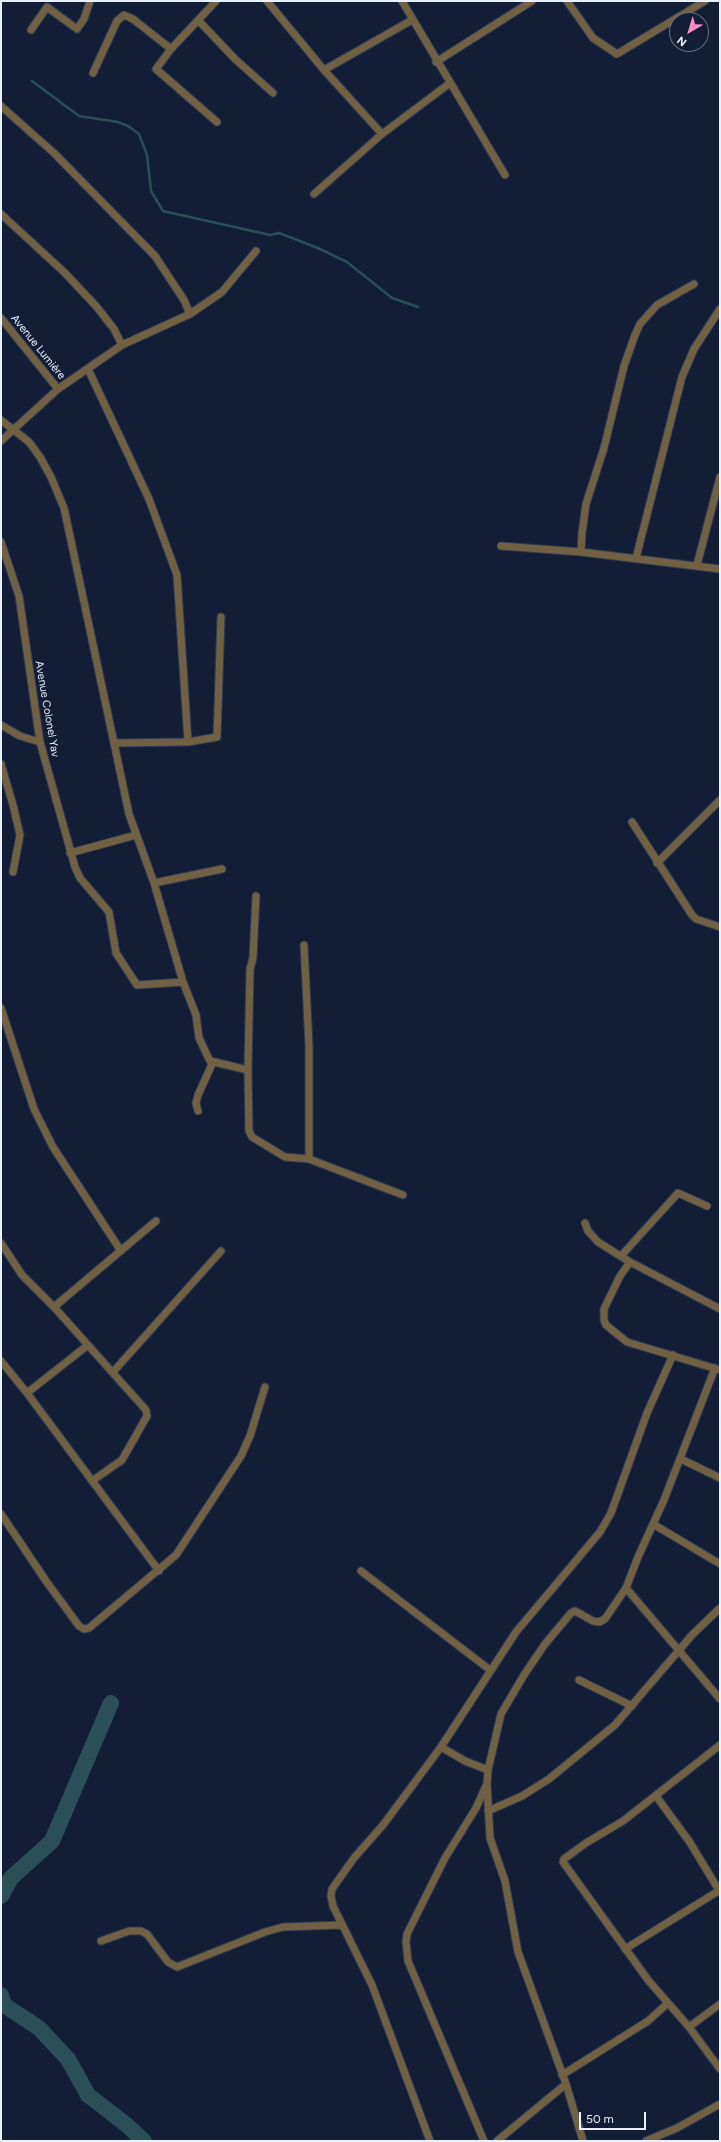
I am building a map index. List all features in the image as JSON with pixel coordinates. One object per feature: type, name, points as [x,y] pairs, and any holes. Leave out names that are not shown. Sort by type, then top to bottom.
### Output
[{"type":"street","points":[[31,30],[47,7],[77,29],[84,19],[90,1]]},
{"type":"street","points":[[216,1],[170,49],[156,69],[217,122]]},
{"type":"street","points":[[267,1],[324,70],[382,134]]},
{"type":"street","points":[[402,1],[436,62],[505,175]]},
{"type":"street","points":[[436,62],[532,1]]},
{"type":"street","points":[[567,1],[593,38],[617,54],[705,1]]},
{"type":"street","points":[[93,73],[117,21],[124,15],[133,19],[170,49]]},
{"type":"street","points":[[198,20],[235,59],[273,94]]},
{"type":"street","points":[[324,70],[412,20]]},
{"type":"street","points":[[314,194],[382,134],[450,83]]},
{"type":"street","points":[[1,106],[54,153],[155,256],[184,300],[190,314]]},
{"type":"street","points":[[1,214],[64,272],[96,306],[112,325],[122,345]]},
{"type":"street","points":[[1,441],[58,389],[122,345],[190,314],[222,292],[256,251]]},
{"type":"street","points":[[581,552],[586,504],[606,440],[624,366],[635,335],[640,324],[657,305],[694,284]]},
{"type":"street","points":[[636,558],[682,376],[694,349],[720,309]]},
{"type":"street","name":"Avenue Lumière","points":[[1,318],[58,389]]},
{"type":"street","points":[[88,369],[149,499],[177,575],[188,742]]},
{"type":"street","points":[[1,420],[13,431],[29,442],[40,457],[52,477],[64,508],[129,814],[154,883],[183,982],[196,1015],[199,1038],[209,1059],[213,1062],[248,1070]]},
{"type":"street","points":[[697,565],[720,477]]},
{"type":"street","name":"Avenue Colonel Yav","points":[[1,542],[22,608],[28,665],[37,714],[40,742],[70,853],[80,878],[109,912],[116,953],[137,985],[183,982]]},
{"type":"street","points":[[501,546],[581,552],[720,569]]},
{"type":"street","points":[[114,743],[188,742],[216,737],[221,617]]},
{"type":"street","points":[[1,725],[20,736],[40,742]]},
{"type":"street","points":[[1,764],[20,836],[13,872]]},
{"type":"street","points":[[657,863],[720,800]]},
{"type":"street","points":[[632,822],[657,863],[694,918],[720,927]]},
{"type":"street","points":[[70,853],[136,836]]},
{"type":"street","points":[[154,883],[222,869]]},
{"type":"street","points":[[256,896],[253,958],[250,969],[250,1047],[248,1070],[250,1134],[285,1157],[309,1159],[403,1194]]},
{"type":"street","points":[[304,945],[309,1046],[309,1159]]},
{"type":"street","points":[[1,1008],[34,1109],[52,1147],[121,1251]]},
{"type":"street","points":[[198,1111],[196,1103],[198,1095],[213,1062]]},
{"type":"street","points":[[621,1256],[678,1193],[707,1206]]},
{"type":"street","points":[[54,1306],[156,1221]]},
{"type":"street","points":[[585,1223],[588,1231],[594,1238],[630,1262],[720,1309]]},
{"type":"street","points":[[1,1244],[22,1275],[54,1306],[113,1372],[143,1406],[147,1416],[122,1460],[92,1481]]},
{"type":"street","points":[[113,1372],[221,1251]]},
{"type":"street","points":[[583,2141],[566,2084],[518,1952],[505,1880],[490,1838],[487,1784],[488,1770],[501,1714],[524,1675],[545,1644],[571,1613],[575,1611],[593,1621],[600,1622],[604,1619],[626,1588],[717,1369],[627,1342],[606,1325],[604,1320],[604,1309],[620,1276],[630,1262]]},
{"type":"street","points":[[27,1393],[88,1345]]},
{"type":"street","points":[[430,2141],[372,1985],[333,1906],[331,1896],[332,1889],[354,1858],[383,1826],[441,1747],[516,1632],[604,1526],[622,1486],[647,1413],[673,1355]]},
{"type":"street","points":[[1,1361],[27,1393],[159,1571]]},
{"type":"street","points":[[1,1514],[46,1581],[79,1626],[84,1629],[89,1628],[159,1571],[176,1555],[241,1456],[250,1436],[265,1387]]},
{"type":"street","points":[[680,1459],[720,1478]]},
{"type":"street","points":[[653,1524],[720,1564]]},
{"type":"street","points":[[361,1571],[490,1670]]},
{"type":"street","points":[[626,1588],[720,1699]]},
{"type":"street","points":[[488,1811],[522,1796],[554,1776],[616,1725],[679,1651],[720,1608]]},
{"type":"street","points":[[579,1680],[632,1706]]},
{"type":"street","points":[[720,1745],[623,1821],[586,1843],[564,1859],[563,1862],[625,1949],[689,2027],[720,2068]]},
{"type":"street","points":[[441,1747],[465,1761],[488,1770]]},
{"type":"street","points":[[484,2141],[408,1961],[406,1942],[407,1934],[445,1858],[476,1808],[487,1784]]},
{"type":"street","points":[[625,1949],[720,1891],[689,1842],[656,1796]]},
{"type":"street","points":[[101,1941],[129,1931],[141,1931],[147,1934],[168,1962],[177,1967],[265,1932],[284,1927],[342,1925]]},
{"type":"street","points":[[562,2075],[648,2021],[668,2002]]},
{"type":"street","points":[[689,2027],[720,2004]]},
{"type":"street","points":[[497,2141],[566,2084]]},
{"type":"street","points":[[646,2141],[683,2125],[720,2104]]},
{"type":"waterway","points":[[32,81],[79,116],[118,122],[128,126],[139,134],[147,155],[151,191],[163,211],[270,235],[279,233],[318,248],[347,262],[392,298],[418,307]]},
{"type":"waterway","points":[[1,1896],[11,1878],[52,1841],[111,1703]]},
{"type":"waterway","points":[[1,1995],[4,2005],[39,2028],[68,2059],[88,2095],[128,2126],[144,2141]]}]
